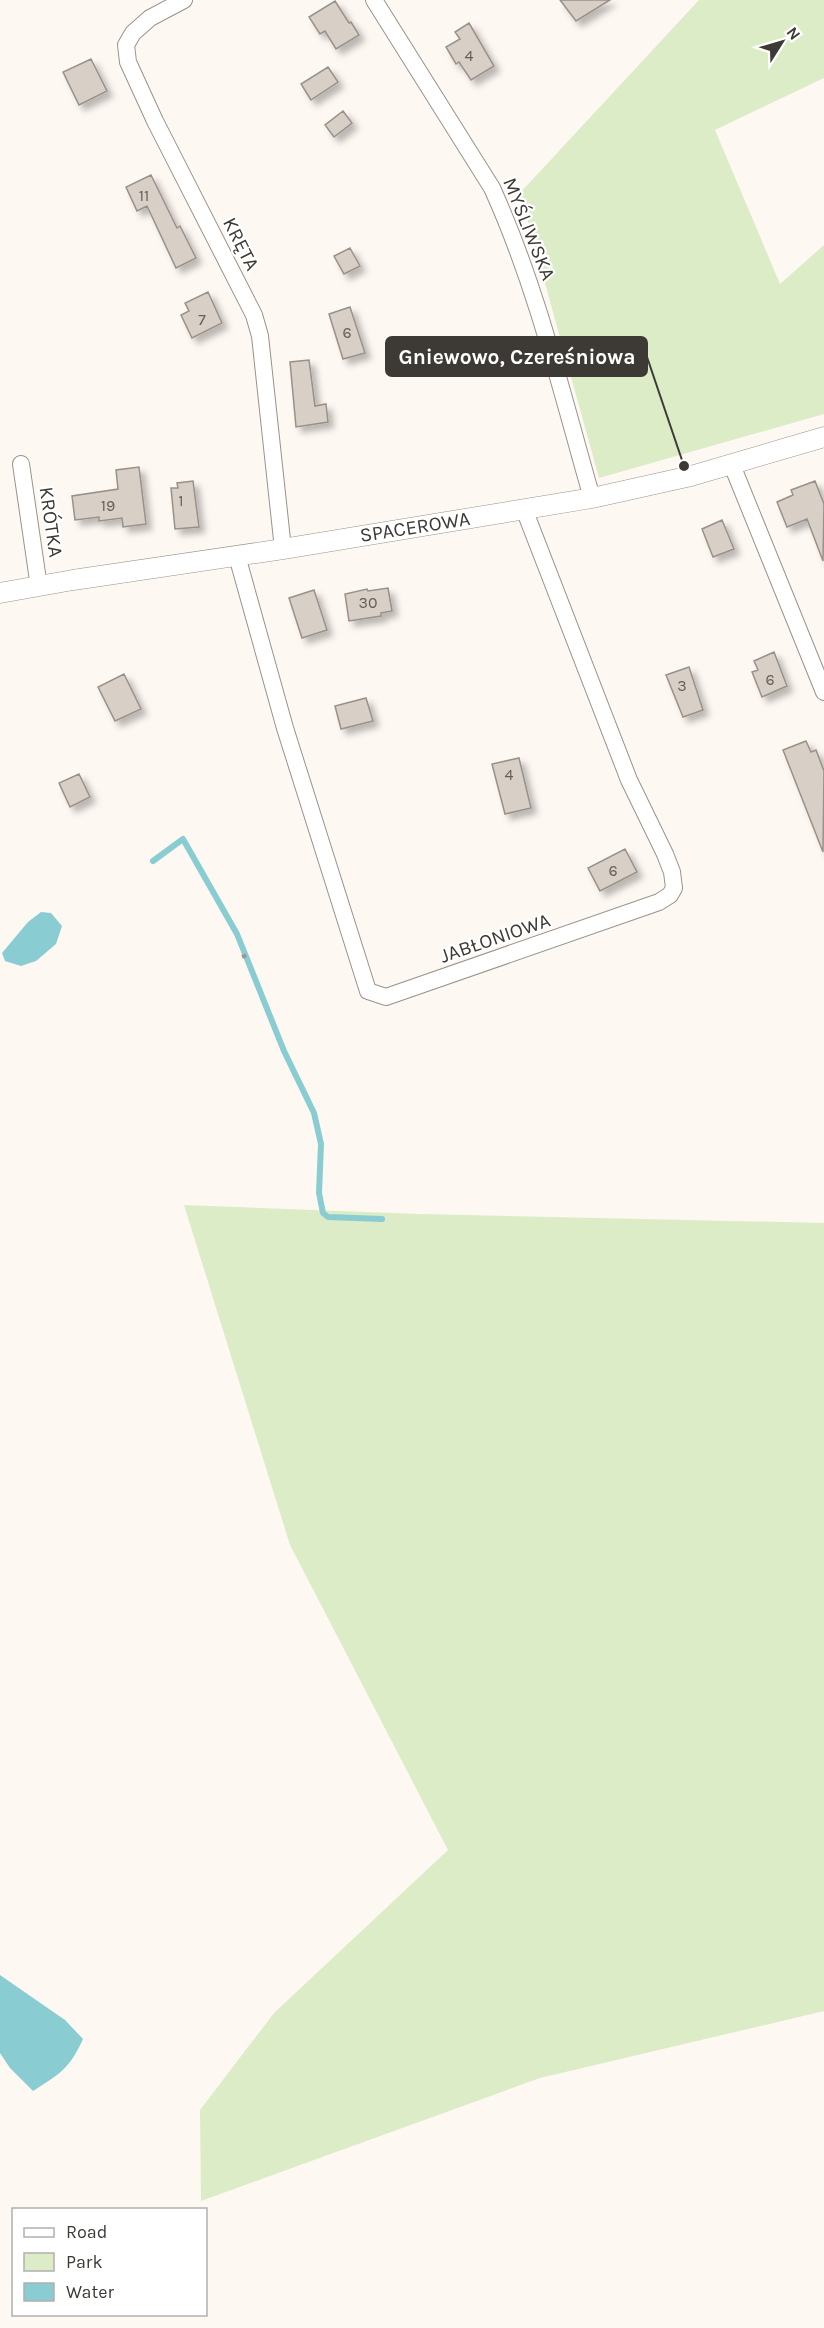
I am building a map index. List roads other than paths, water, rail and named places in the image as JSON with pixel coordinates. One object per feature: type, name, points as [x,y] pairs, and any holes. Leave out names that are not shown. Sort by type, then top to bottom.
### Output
[{"type":"street","name":"KRĘTA","points":[[184,0],[150,18],[133,33],[126,45],[128,62],[155,122],[254,315],[260,336],[283,549]]},
{"type":"street","name":"MYŚLIWSKA","points":[[374,0],[492,188],[505,216],[536,307],[592,498]]},
{"type":"street","name":"SPACEROWA","points":[[0,593],[592,498],[732,465],[824,437]]},
{"type":"street","name":"KRÓTKA","points":[[21,464],[39,587]]},
{"type":"street","points":[[732,465],[824,692]]},
{"type":"street","name":"JABŁONIOWA","points":[[237,556],[285,728],[368,991],[386,998],[659,903],[670,895],[674,888],[672,872],[665,854],[629,780],[524,509]]},
{"type":"water","points":[[41,912],[51,913],[62,926],[56,944],[36,961],[21,966],[5,961],[2,953],[28,922]]},
{"type":"water","points":[[0,1975],[65,2020],[83,2039],[69,2064],[33,2091],[10,2068],[0,2053]]},
{"type":"waterway","points":[[153,861],[183,839],[237,934],[284,1051],[314,1113],[321,1144],[319,1193],[323,1213],[328,1217],[382,1219]]},
{"type":"place","name":"Gniewowo, Czereśniowa","points":[[684,466]]}]
